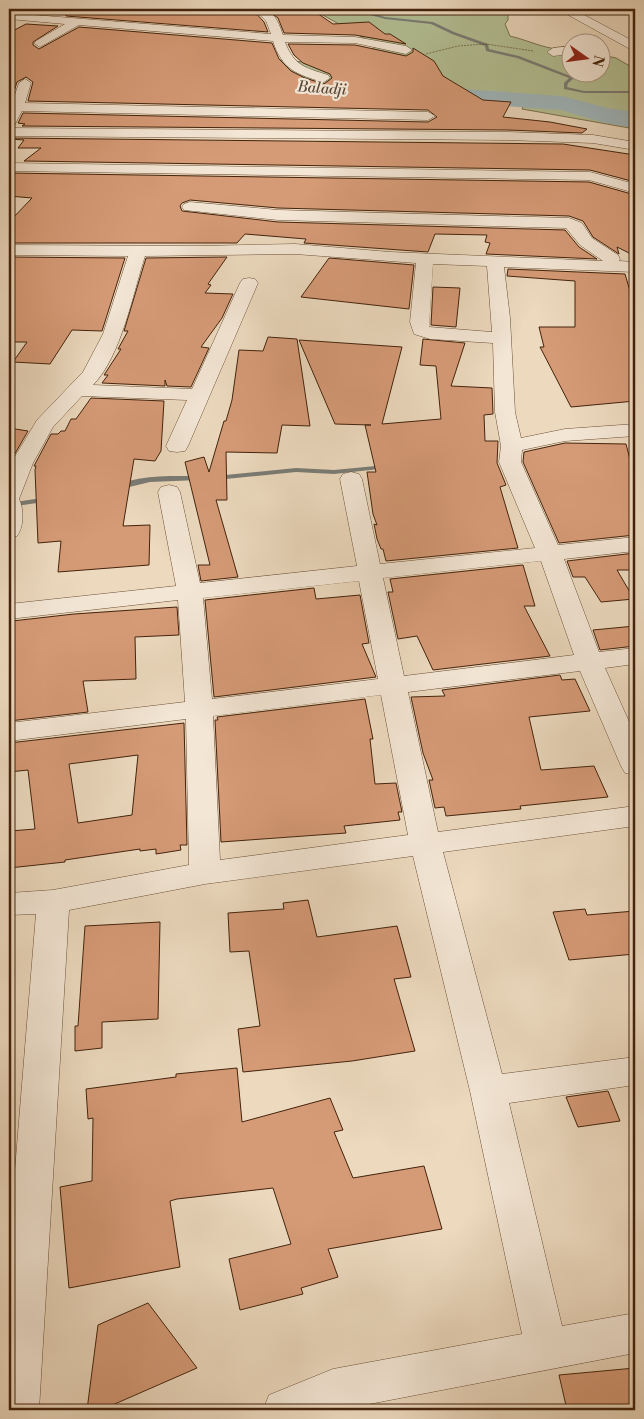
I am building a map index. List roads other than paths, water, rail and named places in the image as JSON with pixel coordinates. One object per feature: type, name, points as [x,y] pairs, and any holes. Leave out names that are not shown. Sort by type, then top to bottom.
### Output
[{"type":"street","points":[[258,9],[266,14],[280,38],[286,60],[293,66],[324,78]]},
{"type":"street","points":[[565,9],[634,46]]},
{"type":"street","points":[[9,16],[280,38],[356,40],[406,50]]},
{"type":"street","points":[[40,43],[76,22]]},
{"type":"street","points":[[149,38],[164,29]]},
{"type":"street","points":[[612,48],[634,46]]},
{"type":"street","points":[[553,52],[562,51]]},
{"type":"street","points":[[9,124],[13,107],[25,83]]},
{"type":"street","points":[[13,107],[442,116]]},
{"type":"street","points":[[9,132],[508,136],[593,140],[635,146]]},
{"type":"street","points":[[9,167],[590,176],[635,189]]},
{"type":"street","points":[[590,176],[608,168]]},
{"type":"street","points":[[190,207],[254,214],[569,223],[576,226],[578,233],[586,242],[612,258]]},
{"type":"street","points":[[295,249],[308,216]]},
{"type":"street","points":[[9,250],[295,249],[425,258],[635,267]]},
{"type":"street","points":[[9,531],[10,502],[22,463],[44,424],[80,390],[92,375],[112,334],[138,250]]},
{"type":"street","points":[[593,265],[635,252]]},
{"type":"street","points":[[425,258],[419,322],[421,330],[430,333],[501,338]]},
{"type":"street","points":[[495,261],[501,318],[504,412],[512,446],[510,462],[550,554],[589,661],[635,766]]},
{"type":"street","points":[[177,446],[249,283]]},
{"type":"street","points":[[80,390],[184,393],[200,396]]},
{"type":"street","points":[[512,446],[565,435],[635,430]]},
{"type":"street","points":[[351,479],[425,843],[488,1091],[546,1348]]},
{"type":"street","points":[[169,492],[190,592],[199,709],[205,873]]},
{"type":"street","points":[[9,611],[635,544]]},
{"type":"street","points":[[9,732],[635,656]]},
{"type":"street","points":[[9,904],[53,902],[205,873],[635,816]]},
{"type":"street","points":[[17,1410],[53,902]]},
{"type":"street","points":[[488,1091],[635,1072]]},
{"type":"street","points":[[285,1410],[333,1390],[546,1348],[635,1333]]},
{"type":"waterway","points":[[350,9],[385,18],[432,23],[487,45],[487,50],[518,57],[572,78],[566,83],[565,88],[584,92],[635,92]]},
{"type":"waterway","name":"Baladji","points":[[409,95],[448,95],[562,103],[605,115],[635,120]]},
{"type":"waterway","points":[[215,478],[296,470],[334,472],[386,467]]},
{"type":"waterway","points":[[121,487],[140,481],[169,478],[199,478]]},
{"type":"waterway","points":[[9,505],[48,499]]}]
